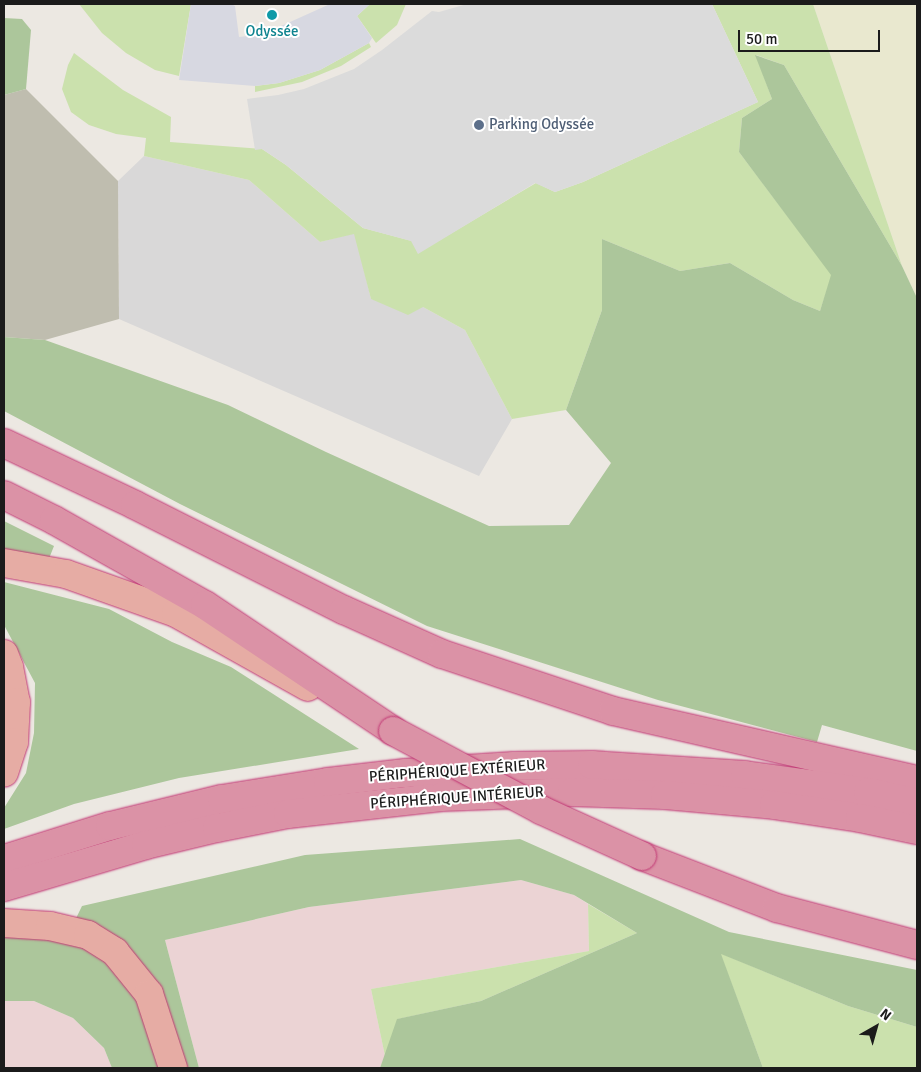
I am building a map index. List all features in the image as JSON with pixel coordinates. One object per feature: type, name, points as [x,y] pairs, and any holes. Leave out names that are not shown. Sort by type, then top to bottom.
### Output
[{"type":"highway","points":[[4,443],[110,492],[344,610],[442,654],[613,711],[917,780]]},
{"type":"highway","points":[[4,495],[63,524],[205,605],[393,731]]},
{"type":"highway","points":[[4,563],[66,574],[176,613],[288,676],[541,810],[642,856],[777,908],[917,945]]},
{"type":"highway","points":[[4,654],[9,667],[16,702],[14,742],[4,772]]},
{"type":"highway","name":"PÉRIPHÉRIQUE EXTÉRIEUR","points":[[4,858],[110,826],[222,799],[406,772],[514,766],[592,765],[736,774],[811,783],[917,802]]},
{"type":"highway","name":"PÉRIPHÉRIQUE INTÉRIEUR","points":[[4,887],[146,844],[217,828],[288,814],[441,797],[572,792],[665,795],[774,806],[860,818],[917,830]]},
{"type":"highway","points":[[4,923],[50,926],[88,935],[115,952],[149,994],[173,1068]]},
{"type":"shaded area","points":[[191,4],[231,4],[235,6],[239,37],[280,32],[279,27],[330,4],[370,4],[357,16],[372,38],[369,43],[320,70],[279,83],[255,86],[179,80]]},
{"type":"shaded area","name":"Parking Odyssée","points":[[467,4],[712,4],[758,102],[583,182],[555,192],[535,183],[418,254],[411,241],[363,228],[286,165],[262,149],[255,150],[247,99],[304,89],[354,69],[432,11],[439,12]]},
{"type":"shaded area","points":[[26,89],[118,181],[119,319],[45,340],[4,337],[4,95]]},
{"type":"shaded area","points":[[144,156],[249,180],[320,242],[355,233],[371,299],[423,307],[465,330],[512,419],[479,476],[119,319],[118,181]]},
{"type":"shaded area","points":[[521,880],[574,895],[588,904],[589,951],[371,989],[385,1056],[380,1068],[199,1068],[165,940],[309,907]]},
{"type":"shaded area","points":[[4,1001],[34,1001],[73,1018],[104,1048],[112,1068],[4,1068]]},
{"type":"green space","points":[[79,4],[191,4],[179,76],[155,70],[126,53],[102,33]]},
{"type":"green space","points":[[370,4],[406,4],[397,25],[376,43],[357,16]]},
{"type":"green space","points":[[712,4],[813,4],[902,266],[784,65],[756,55],[772,99],[742,118],[739,152],[832,275],[820,311],[793,300],[730,263],[680,271],[602,239],[602,310],[566,410],[512,419],[465,330],[423,307],[408,315],[371,299],[354,234],[320,242],[249,180],[144,156],[146,138],[116,134],[89,125],[71,112],[62,89],[68,65],[74,53],[123,90],[171,117],[170,142],[262,149],[286,165],[363,228],[412,241],[418,253],[536,183],[555,192],[583,182],[758,102]]},
{"type":"green space","points":[[813,4],[917,4],[917,298],[902,266]]},
{"type":"green space","points":[[4,18],[22,19],[31,30],[26,89],[4,95]]},
{"type":"green space","points":[[369,43],[371,47],[341,66],[302,82],[255,92],[255,86],[279,83],[320,70]]},
{"type":"green space","points":[[755,55],[784,65],[902,266],[917,298],[917,751],[822,725],[817,742],[658,700],[427,626],[180,504],[4,411],[4,337],[45,340],[228,405],[489,526],[569,525],[611,463],[566,410],[602,310],[602,239],[680,271],[730,263],[793,300],[820,311],[831,275],[739,152],[742,118],[772,99]]},
{"type":"green space","points":[[4,521],[54,546],[48,561],[4,554]]},
{"type":"green space","points":[[4,582],[109,609],[172,642],[231,667],[359,749],[179,778],[74,804],[4,829],[4,808],[26,773],[34,733],[35,683],[4,625]]},
{"type":"green space","points":[[520,839],[729,932],[917,970],[917,1027],[848,1006],[721,954],[763,1068],[380,1068],[397,1019],[481,1001],[637,933],[574,895],[521,880],[309,907],[165,940],[199,1068],[112,1068],[104,1048],[73,1018],[34,1001],[4,1001],[4,936],[65,941],[82,906],[305,855]]},
{"type":"green space","points":[[588,904],[637,933],[481,1001],[398,1019],[385,1056],[371,989],[589,951]]},
{"type":"green space","points":[[720,953],[848,1006],[917,1027],[917,1068],[763,1068]]},
{"type":"place","name":"Odyssée","points":[[272,15]]},
{"type":"place","name":"Parking Odyssée","points":[[479,125]]}]
